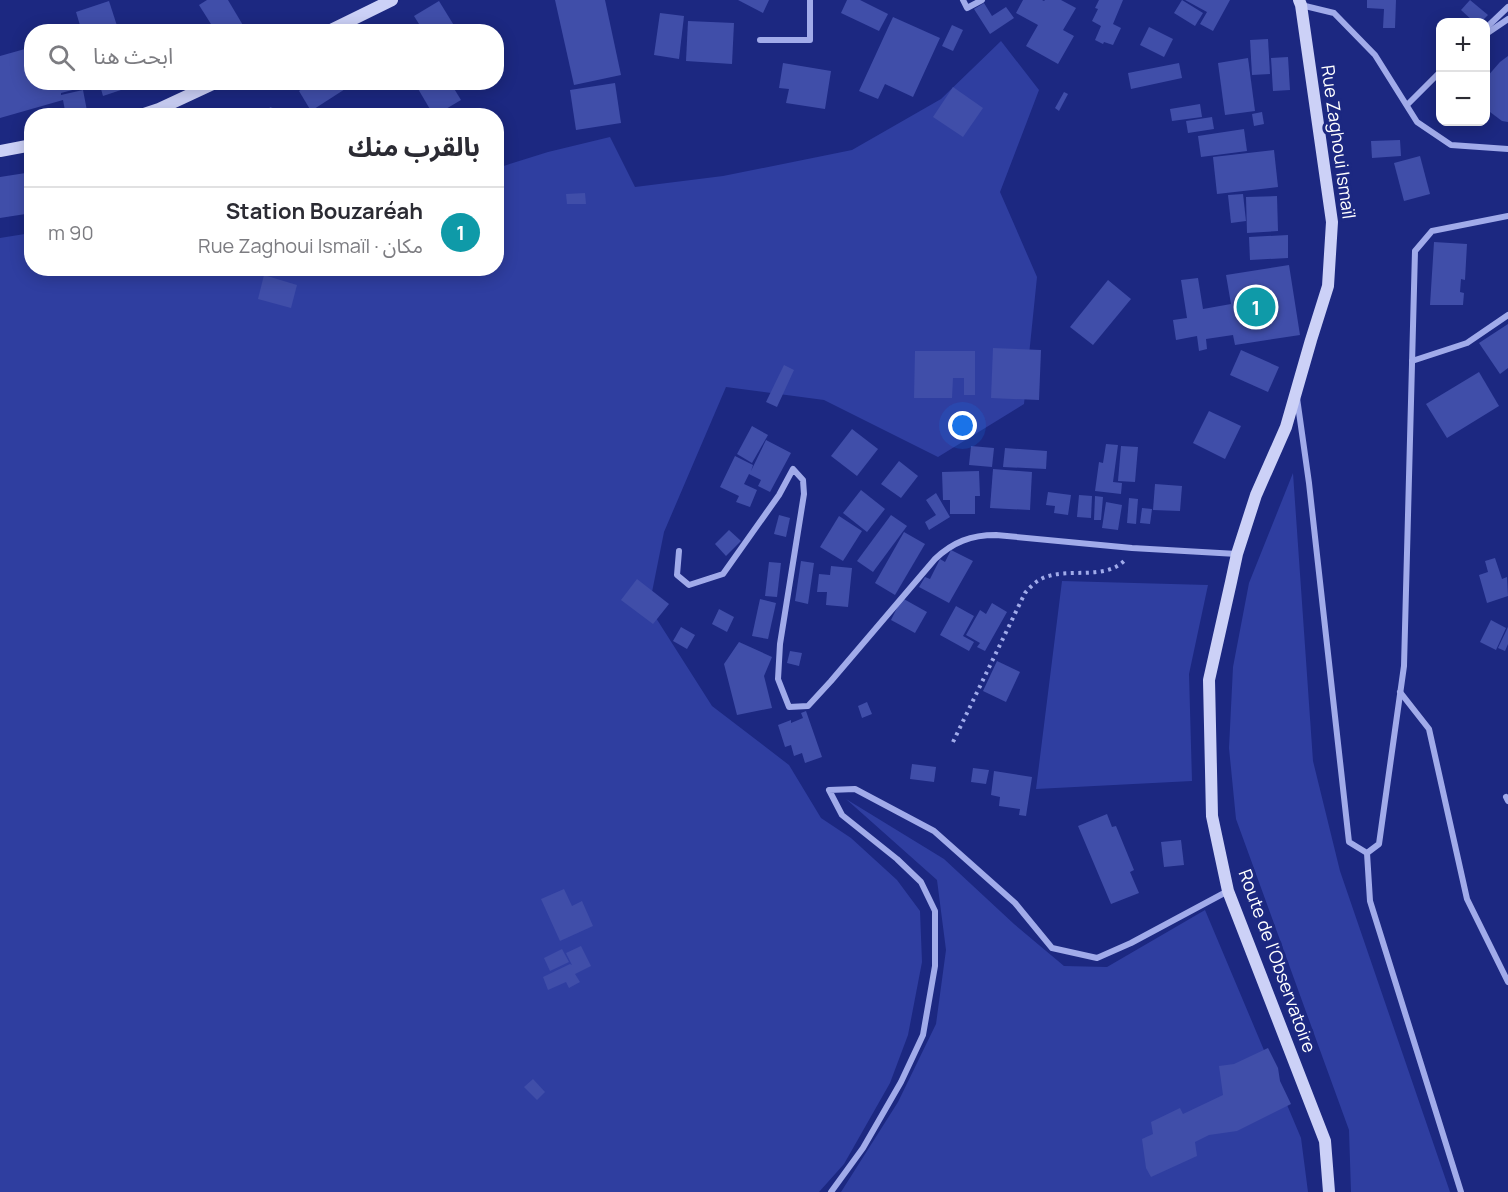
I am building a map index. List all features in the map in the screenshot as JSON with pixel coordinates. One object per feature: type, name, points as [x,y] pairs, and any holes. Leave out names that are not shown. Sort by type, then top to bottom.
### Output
[{"type":"street","points":[[343,24],[392,0]]},
{"type":"street","points":[[760,39],[810,40],[809,0]]},
{"type":"street","points":[[963,0],[967,8],[982,0]]},
{"type":"street","points":[[1300,2],[1334,13],[1375,55],[1418,122],[1451,145],[1508,149]]},
{"type":"street","name":"Rue Zaghoui Ismaïl","points":[[1286,427],[1328,286],[1332,222],[1300,2]]},
{"type":"street","points":[[1490,23],[1508,7]]},
{"type":"street","points":[[1490,31],[1508,19]]},
{"type":"street","points":[[1407,105],[1436,76]]},
{"type":"street","points":[[161,108],[200,90]]},
{"type":"street","points":[[0,150],[24,146]]},
{"type":"street","points":[[1367,854],[1379,844],[1404,666],[1415,251],[1432,231],[1508,216]]},
{"type":"street","points":[[1412,361],[1467,343],[1508,315]]},
{"type":"street","points":[[1296,392],[1309,483],[1349,842],[1367,854]]},
{"type":"street","name":"Route de l'Observatoire","points":[[1286,427],[1256,495],[1237,554],[1209,680],[1212,816],[1228,891],[1325,1141],[1329,1192]]},
{"type":"street","points":[[679,551],[677,575],[689,585],[723,574],[779,495],[793,469],[803,480],[804,494],[780,645],[778,679],[789,707],[808,706],[935,559],[952,544],[974,536],[996,535],[1132,548],[1237,554]]},
{"type":"street","points":[[1400,692],[1429,729],[1467,899],[1508,982]]},
{"type":"street","points":[[831,1192],[863,1148],[901,1082],[923,1035],[935,966],[935,911],[921,882],[897,859],[842,815],[830,790],[855,789],[934,831],[1015,903],[1052,948],[1097,958],[1131,943],[1228,891]]},
{"type":"street","points":[[1367,854],[1370,901],[1461,1192]]},
{"type":"path","points":[[952,742],[1030,587],[1044,577],[1052,575],[1107,571],[1115,568],[1128,557],[1132,548]]},
{"type":"shaded area","points":[[1001,41],[1039,90],[1000,192],[1037,277],[1024,404],[938,457],[824,400],[726,387],[664,532],[649,607],[712,706],[789,765],[821,818],[851,838],[897,880],[920,911],[922,962],[908,1035],[890,1083],[844,1164],[819,1192],[0,1192],[0,238],[24,234],[24,276],[504,276],[504,166],[610,137],[635,187],[723,176],[852,150],[941,99]]},
{"type":"shaded area","points":[[1293,473],[1313,761],[1340,871],[1450,1192],[1351,1192],[1349,1130],[1236,819],[1229,748],[1233,667],[1249,583]]},
{"type":"shaded area","points":[[1062,581],[1208,585],[1189,674],[1192,781],[1036,789]]},
{"type":"shaded area","points":[[846,799],[944,859],[1014,924],[1064,966],[1107,967],[1205,910],[1301,1138],[1308,1192],[841,1192],[898,1102],[936,1024],[946,950],[937,880]]},
{"type":"building","points":[[207,0],[228,0],[242,24],[211,24],[199,5]]},
{"type":"building","points":[[555,0],[605,0],[621,75],[574,85]]},
{"type":"building","points":[[738,0],[769,0],[763,13]]},
{"type":"building","points":[[847,0],[860,0],[888,14],[879,31],[841,13]]},
{"type":"building","points":[[1023,0],[1061,0],[1076,8],[1063,30],[1074,36],[1058,64],[1026,46],[1038,25],[1016,13]]},
{"type":"building","points":[[1099,0],[1123,0],[1113,24],[1121,28],[1113,45],[1095,40],[1101,26],[1092,21],[1098,9],[1095,8]]},
{"type":"building","points":[[1182,0],[1203,13],[1195,26],[1174,13]]},
{"type":"building","points":[[1185,0],[1230,0],[1213,31],[1200,24],[1207,12]]},
{"type":"building","points":[[1367,0],[1396,0],[1395,28],[1383,28],[1384,9],[1367,8]]},
{"type":"building","points":[[1470,0],[1488,15],[1485,18],[1470,18],[1461,10]]},
{"type":"building","points":[[109,1],[116,24],[80,24],[76,12]]},
{"type":"building","points":[[439,1],[453,24],[419,24],[414,16]]},
{"type":"building","points":[[984,3],[992,16],[1006,7],[1014,18],[990,34],[974,9]]},
{"type":"building","points":[[660,13],[684,16],[679,59],[654,55]]},
{"type":"building","points":[[893,17],[940,38],[913,97],[885,84],[878,99],[859,91]]},
{"type":"building","points":[[688,21],[734,23],[732,64],[686,61]]},
{"type":"building","points":[[952,25],[963,30],[953,51],[942,46]]},
{"type":"building","points":[[1149,27],[1173,39],[1164,57],[1140,45]]},
{"type":"building","points":[[1268,39],[1270,74],[1252,75],[1250,40]]},
{"type":"building","points":[[24,49],[24,90],[72,90],[61,93],[61,95],[83,90],[86,108],[64,108],[63,100],[35,108],[24,108],[24,111],[0,118],[0,56]]},
{"type":"building","points":[[1508,56],[1508,122],[1502,121],[1490,112],[1490,73]]},
{"type":"building","points":[[1288,57],[1290,90],[1273,91],[1271,58]]},
{"type":"building","points":[[1248,58],[1255,111],[1225,115],[1218,63]]},
{"type":"building","points":[[783,63],[831,71],[825,109],[786,103],[789,89],[779,88]]},
{"type":"building","points":[[1179,63],[1182,78],[1131,89],[1128,73]]},
{"type":"building","points":[[615,83],[621,123],[576,130],[570,90]]},
{"type":"building","points":[[953,87],[983,108],[963,137],[933,117]]},
{"type":"building","points":[[101,90],[121,90],[103,96]]},
{"type":"building","points":[[344,90],[316,108],[309,108],[299,91]]},
{"type":"building","points":[[419,90],[455,90],[461,100],[448,108],[429,108]]},
{"type":"building","points":[[1064,92],[1068,94],[1059,111],[1055,108]]},
{"type":"building","points":[[1200,104],[1202,117],[1172,121],[1170,109]]},
{"type":"building","points":[[1262,112],[1264,124],[1254,126],[1252,114]]},
{"type":"building","points":[[1212,117],[1214,129],[1188,133],[1186,121]]},
{"type":"building","points":[[1244,129],[1247,151],[1201,157],[1198,136]]},
{"type":"building","points":[[1400,140],[1401,156],[1372,158],[1371,141]]},
{"type":"building","points":[[1274,150],[1278,187],[1217,194],[1213,157]]},
{"type":"building","points":[[1420,156],[1430,194],[1404,201],[1394,163]]},
{"type":"building","points":[[24,173],[24,214],[0,218],[0,177]]},
{"type":"building","points":[[585,193],[586,204],[567,204],[566,194]]},
{"type":"building","points":[[1243,194],[1246,221],[1231,223],[1228,195]]},
{"type":"building","points":[[1277,196],[1278,231],[1247,233],[1246,197]]},
{"type":"building","points":[[1288,235],[1288,258],[1250,260],[1249,237]]},
{"type":"building","points":[[1434,242],[1467,244],[1465,280],[1461,279],[1460,292],[1464,293],[1463,305],[1430,305]]},
{"type":"building","points":[[1289,265],[1300,335],[1235,345],[1233,335],[1206,339],[1207,349],[1199,351],[1197,336],[1176,340],[1173,320],[1187,318],[1181,280],[1198,278],[1203,309],[1231,304],[1226,275]]},
{"type":"building","points":[[264,276],[297,285],[291,308],[258,299]]},
{"type":"building","points":[[1108,280],[1131,299],[1093,345],[1070,327]]},
{"type":"building","points":[[1508,324],[1508,368],[1500,374],[1479,343]]},
{"type":"building","points":[[993,348],[1041,350],[1039,400],[991,398]]},
{"type":"building","points":[[1241,350],[1279,367],[1268,392],[1230,375]]},
{"type":"building","points":[[915,351],[975,351],[975,395],[964,395],[964,378],[953,378],[952,398],[914,398]]},
{"type":"building","points":[[784,365],[794,370],[777,407],[766,402]]},
{"type":"building","points":[[1479,372],[1499,406],[1447,438],[1426,404]]},
{"type":"building","points":[[1209,411],[1241,426],[1225,459],[1193,443]]},
{"type":"building","points":[[752,426],[768,435],[752,463],[737,454]]},
{"type":"building","points":[[852,429],[878,449],[857,476],[831,456]]},
{"type":"building","points":[[766,440],[791,453],[770,492],[758,486],[761,480],[749,474],[744,484],[757,490],[750,507],[736,502],[739,496],[720,487],[735,456],[753,465],[751,471]]},
{"type":"building","points":[[1106,444],[1118,445],[1113,482],[1122,483],[1121,494],[1095,491],[1099,462],[1103,463]]},
{"type":"building","points":[[971,446],[994,448],[992,467],[969,465]]},
{"type":"building","points":[[1121,446],[1138,447],[1135,482],[1118,481]]},
{"type":"building","points":[[1005,448],[1047,451],[1046,469],[1003,467]]},
{"type":"building","points":[[899,461],[918,476],[901,498],[881,484]]},
{"type":"building","points":[[993,469],[1032,472],[1030,510],[990,508]]},
{"type":"building","points":[[979,471],[980,496],[975,496],[975,514],[950,514],[950,500],[943,500],[942,472]]},
{"type":"building","points":[[1155,484],[1182,486],[1180,511],[1153,510]]},
{"type":"building","points":[[861,490],[885,509],[867,532],[843,513]]},
{"type":"building","points":[[1048,492],[1071,495],[1068,515],[1054,513],[1055,506],[1046,505]]},
{"type":"building","points":[[936,493],[950,517],[929,530],[925,522],[936,515],[926,500]]},
{"type":"building","points":[[1079,495],[1092,496],[1091,518],[1077,517]]},
{"type":"building","points":[[1095,496],[1103,497],[1101,520],[1094,520]]},
{"type":"building","points":[[1129,498],[1138,499],[1136,524],[1127,523]]},
{"type":"building","points":[[1106,502],[1122,505],[1118,530],[1102,528]]},
{"type":"building","points":[[1142,508],[1152,509],[1150,524],[1140,523]]},
{"type":"building","points":[[779,515],[790,518],[786,537],[774,534]]},
{"type":"building","points":[[891,515],[907,526],[873,572],[857,561]]},
{"type":"building","points":[[839,516],[862,531],[843,561],[820,547]]},
{"type":"building","points":[[729,530],[741,541],[726,556],[715,544]]},
{"type":"building","points":[[904,532],[925,544],[895,595],[875,583]]},
{"type":"building","points":[[951,550],[973,561],[949,603],[919,587],[925,577],[930,579],[940,559],[945,562]]},
{"type":"building","points":[[1495,558],[1502,579],[1507,577],[1508,596],[1487,603],[1479,575],[1488,572],[1485,561]]},
{"type":"building","points":[[801,561],[814,563],[808,604],[795,601]]},
{"type":"building","points":[[769,562],[781,563],[777,597],[765,596]]},
{"type":"building","points":[[831,566],[852,568],[848,607],[826,605],[827,592],[817,592],[819,574],[830,575]]},
{"type":"building","points":[[637,579],[669,604],[653,624],[621,600]]},
{"type":"building","points":[[902,598],[927,612],[915,633],[891,620]]},
{"type":"building","points":[[760,599],[776,603],[768,639],[752,636]]},
{"type":"building","points":[[992,603],[1007,612],[985,651],[977,647],[980,643],[966,635],[980,610],[986,614]]},
{"type":"building","points":[[956,606],[974,616],[963,636],[974,642],[969,651],[940,635]]},
{"type":"building","points":[[719,609],[734,617],[727,632],[712,624]]},
{"type":"building","points":[[1491,620],[1506,628],[1496,650],[1480,642]]},
{"type":"building","points":[[681,627],[695,635],[687,649],[673,641]]},
{"type":"building","points":[[1508,627],[1508,644],[1505,651],[1498,648]]},
{"type":"building","points":[[739,642],[772,657],[764,676],[772,708],[737,715],[724,664]]},
{"type":"building","points":[[790,651],[802,653],[799,666],[787,663]]},
{"type":"building","points":[[997,661],[1020,672],[1006,702],[983,691]]},
{"type":"building","points":[[867,702],[872,714],[862,718],[858,706]]},
{"type":"building","points":[[806,711],[822,757],[805,763],[802,753],[794,756],[791,745],[785,747],[778,725],[803,718],[801,713]]},
{"type":"building","points":[[912,764],[936,767],[934,782],[910,779]]},
{"type":"building","points":[[973,768],[989,770],[986,784],[971,782]]},
{"type":"building","points":[[994,771],[1032,777],[1026,816],[1019,815],[1020,809],[999,806],[1000,797],[991,795]]},
{"type":"building","points":[[1107,814],[1112,827],[1116,826],[1134,870],[1130,872],[1139,893],[1111,904],[1078,826]]},
{"type":"building","points":[[1181,840],[1184,865],[1164,867],[1161,842]]},
{"type":"building","points":[[564,889],[572,906],[582,901],[593,926],[560,941],[541,899]]},
{"type":"building","points":[[581,946],[591,966],[575,974],[580,982],[569,988],[566,982],[548,990],[543,977],[572,965],[566,953]]},
{"type":"building","points":[[562,949],[569,962],[550,971],[544,958]]},
{"type":"building","points":[[1268,1048],[1291,1104],[1237,1131],[1209,1135],[1195,1142],[1197,1156],[1151,1177],[1146,1168],[1142,1139],[1153,1134],[1151,1122],[1180,1108],[1183,1114],[1223,1095],[1219,1066],[1234,1064]]},
{"type":"building","points":[[533,1079],[545,1092],[537,1100],[524,1087]]},
{"type":"place","name":"Station Bouzaréah","points":[[1256,307]]}]
